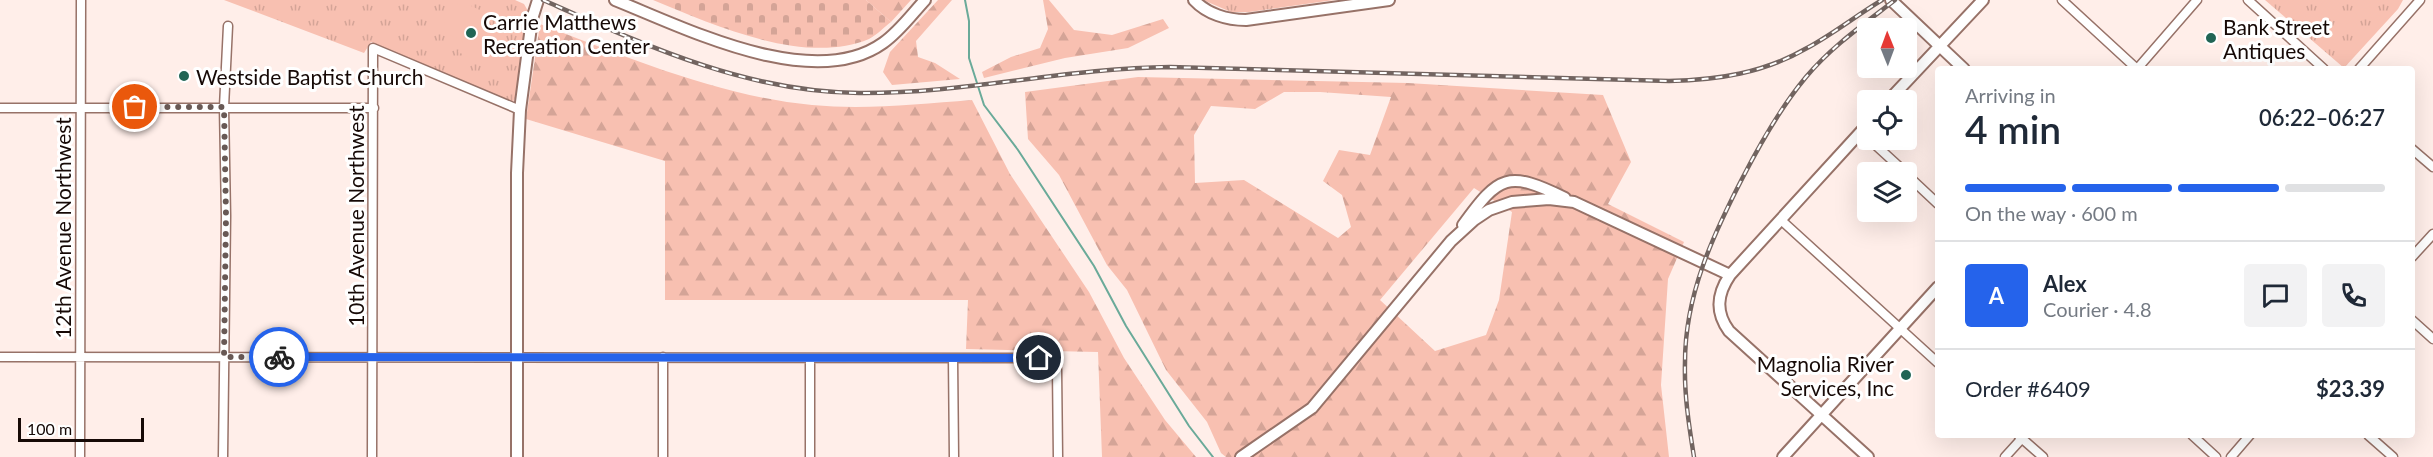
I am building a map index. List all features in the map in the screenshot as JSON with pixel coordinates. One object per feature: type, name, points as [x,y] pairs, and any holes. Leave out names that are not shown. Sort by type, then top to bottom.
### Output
[{"type":"street","name":"12th Avenue Northwest","points":[[80,457],[81,0]]},
{"type":"street","points":[[518,457],[517,173],[520,110],[532,19],[538,0]]},
{"type":"street","points":[[615,0],[706,37],[755,52],[786,59],[809,61],[846,58],[884,43],[925,0]]},
{"type":"street","points":[[1194,0],[1206,9],[1230,20],[1259,19],[1389,0]]},
{"type":"street","points":[[1891,0],[1961,66]]},
{"type":"street","points":[[1898,90],[1983,0]]},
{"type":"street","points":[[2062,0],[2134,66]]},
{"type":"street","points":[[2140,66],[2198,0]]},
{"type":"street","points":[[2248,0],[2321,66]]},
{"type":"street","points":[[2362,66],[2420,0]]},
{"type":"street","points":[[224,457],[226,216],[224,107],[228,26]]},
{"type":"street","name":"10th Avenue Northwest","points":[[372,457],[373,48],[450,83],[520,110]]},
{"type":"street","points":[[0,108],[374,108]]},
{"type":"street","points":[[1857,142],[1780,220],[1730,275],[1723,285],[1719,313],[1729,331],[1868,457]]},
{"type":"street","points":[[1883,150],[1895,162]]},
{"type":"street","points":[[2415,152],[2433,167]]},
{"type":"street","points":[[1241,457],[1312,408],[1494,186],[1513,180],[1533,184],[1730,275]]},
{"type":"street","points":[[1917,184],[1935,201]]},
{"type":"street","points":[[1450,241],[1474,220],[1490,210],[1512,202],[1539,199],[1574,202]]},
{"type":"street","points":[[1780,220],[1935,360]]},
{"type":"street","points":[[2415,255],[2433,234]]},
{"type":"street","points":[[1783,457],[1935,290]]},
{"type":"street","points":[[2415,323],[2433,339]]},
{"type":"street","points":[[0,357],[1046,358],[1056,364],[1058,457]]},
{"type":"street","points":[[663,357],[663,457]]},
{"type":"street","points":[[810,358],[810,457]]},
{"type":"street","points":[[953,358],[954,457]]},
{"type":"street","points":[[2005,457],[2020,438]]},
{"type":"street","points":[[2024,438],[2043,457]]},
{"type":"street","points":[[2195,438],[2217,457]]},
{"type":"street","points":[[2231,457],[2247,438]]},
{"type":"street","points":[[2371,438],[2393,457]]},
{"type":"green space","points":[[224,0],[515,0],[524,4],[528,11],[515,98],[513,102],[371,42],[364,53]]},
{"type":"green space","points":[[653,0],[866,0],[891,22],[869,39],[844,46],[817,48],[760,39]]},
{"type":"green space","points":[[866,0],[911,0],[891,22]]},
{"type":"green space","points":[[938,0],[952,0],[916,41],[918,57],[935,63],[960,79],[892,85],[883,72],[890,52]]},
{"type":"green space","points":[[1043,0],[1049,0],[1074,30],[1112,35],[1163,19],[1169,28],[1128,48],[1065,58],[984,78],[982,72],[1011,57],[1040,48],[1048,29]]},
{"type":"green space","points":[[1203,0],[1334,0],[1249,12],[1231,12]]},
{"type":"green space","points":[[2265,0],[2403,0],[2398,9],[2346,66],[2342,66]]},
{"type":"green space","name":"Carrie Matthews Recreation Center","points":[[453,2],[467,8],[469,5],[493,16],[487,29],[501,35],[488,66],[458,52],[463,41],[441,31]]},
{"type":"green space","points":[[540,24],[673,74],[777,100],[852,107],[972,100],[1010,174],[1089,292],[1124,358],[1165,420],[1196,457],[1102,457],[1098,352],[966,349],[968,300],[665,300],[665,161],[526,119]]},
{"type":"green space","points":[[1138,77],[1408,83],[1603,95],[1631,162],[1608,204],[1684,242],[1668,279],[1661,385],[1669,457],[1226,457],[1221,453],[1207,422],[1166,370],[1127,290],[1107,265],[1059,175],[1028,139],[1025,92]],"holes":[[[1284,92],[1391,97],[1370,155],[1339,150],[1323,181],[1342,195],[1351,227],[1338,238],[1244,180],[1195,183],[1194,135],[1211,106],[1255,109]],[[1474,188],[1512,212],[1499,300],[1486,335],[1435,351],[1380,300]]]},
{"type":"waterway","points":[[965,0],[969,21],[969,58],[984,105],[1018,150],[1094,266],[1126,326],[1189,426],[1213,457]]},
{"type":"railway","points":[[543,0],[658,49],[736,75],[817,91],[859,93],[937,90],[1131,68],[1170,67],[1669,81],[1705,79],[1740,74],[1791,57],[1882,0]]},
{"type":"railway","points":[[1694,457],[1685,386],[1686,337],[1695,289],[1711,243],[1764,138],[1797,88],[1837,46],[1895,0]]},
{"type":"way so far","points":[[135,107],[224,107],[226,151],[224,357],[279,357]]},
{"type":"place","name":"Carrie Matthews Recreation Center","points":[[471,33]]},
{"type":"place","name":"Bank Street Antiques","points":[[2211,38]]},
{"type":"place","name":"Westside Baptist Church","points":[[184,76]]},
{"type":"place","name":"Magnolia River Services, Inc","points":[[1906,375]]},
{"type":"route","points":[[279,357],[1039,358]]}]
